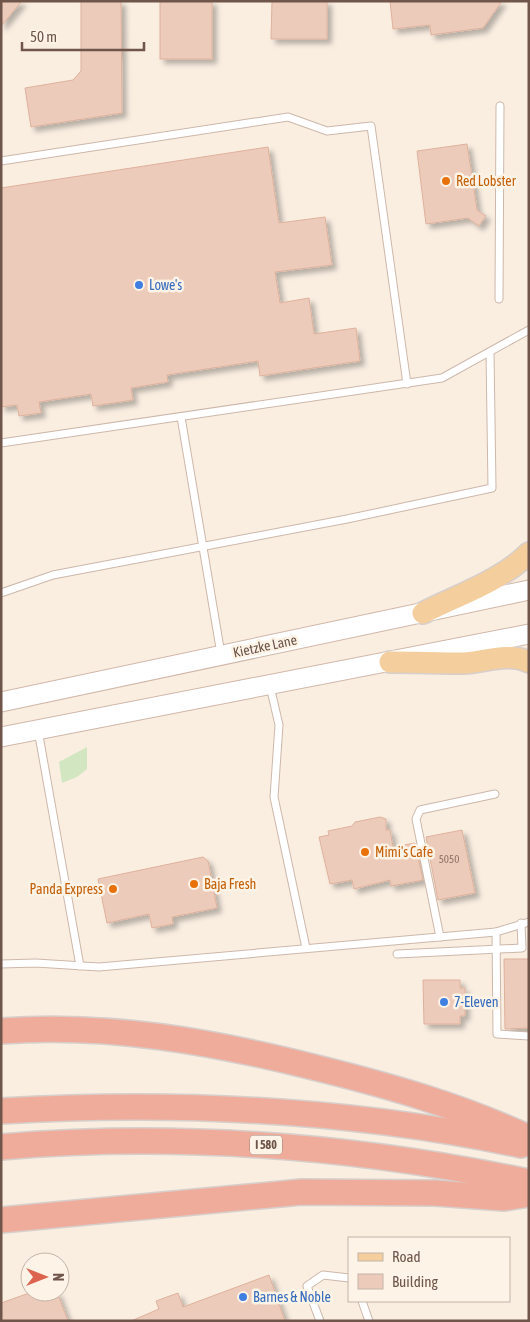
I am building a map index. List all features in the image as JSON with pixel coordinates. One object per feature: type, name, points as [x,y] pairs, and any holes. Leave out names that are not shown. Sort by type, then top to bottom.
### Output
[{"type":"highway","points":[[1,1031],[26,1029],[118,1032],[174,1038],[256,1053],[420,1094],[485,1118],[529,1138]]},
{"type":"highway","points":[[1,1111],[147,1106],[267,1110],[389,1123],[478,1136],[529,1147]]},
{"type":"highway","name":"I 580","points":[[1,1147],[128,1141],[248,1144],[374,1155],[529,1182]]},
{"type":"highway","points":[[1,1220],[302,1192],[435,1193],[504,1198],[529,1194]]},
{"type":"main road","points":[[423,613],[501,575],[520,562],[529,553]]},
{"type":"main road","name":"Kietzke Lane","points":[[1,702],[529,590]]},
{"type":"main road","points":[[1,737],[529,634]]},
{"type":"main road","points":[[390,662],[466,663],[513,658],[529,662]]},
{"type":"lane","points":[[498,299],[500,106]]},
{"type":"lane","points":[[1,161],[288,117],[326,131],[371,126],[407,384]]},
{"type":"lane","points":[[1,443],[181,418],[442,378],[529,330]]},
{"type":"lane","points":[[1,592],[53,575],[347,519],[492,488],[490,352]]},
{"type":"lane","points":[[181,418],[201,546],[221,655]]},
{"type":"lane","points":[[270,684],[279,725],[274,796],[306,948]]},
{"type":"lane","points":[[38,730],[80,966]]},
{"type":"lane","points":[[440,937],[416,819],[420,810],[495,794]]},
{"type":"lane","points":[[1,964],[109,966],[496,932],[520,923],[529,922]]},
{"type":"lane","points":[[397,954],[525,948],[520,923]]},
{"type":"lane","points":[[496,932],[497,1034],[529,1036]]},
{"type":"lane","points":[[320,1321],[307,1286],[323,1275],[348,1278]]},
{"type":"lane","points":[[362,1302],[369,1321]]},
{"type":"green space","points":[[87,747],[87,769],[77,777],[62,783],[59,762]]},
{"type":"building","points":[[1,1],[22,1],[1,26]]},
{"type":"building","points":[[81,1],[121,1],[122,113],[31,127],[25,88],[73,80],[81,71]]},
{"type":"building","points":[[160,1],[212,1],[212,59],[160,59]]},
{"type":"building","points":[[272,1],[327,1],[327,39],[271,39]]},
{"type":"building","points":[[390,1],[502,1],[483,28],[431,35],[430,25],[393,29]]},
{"type":"building","name":"Red Lobster","points":[[467,144],[477,210],[486,216],[479,226],[468,218],[426,224],[417,151]]},
{"type":"building","name":"Lowe's","points":[[268,147],[279,223],[325,217],[332,265],[275,272],[280,303],[309,298],[314,334],[356,328],[360,361],[260,376],[258,361],[167,375],[168,382],[131,388],[133,400],[93,406],[91,394],[39,402],[41,413],[19,416],[17,405],[1,407],[1,188]]},
{"type":"building","name":"Mimi's Cafe","points":[[380,817],[386,819],[386,830],[390,830],[393,847],[415,843],[423,880],[391,886],[390,880],[354,889],[352,880],[330,884],[319,837],[329,835],[328,831],[352,826],[355,822]]},
{"type":"building","points":[[462,830],[475,893],[438,900],[426,837]]},
{"type":"building","points":[[203,857],[208,861],[217,908],[172,917],[173,924],[152,928],[149,914],[107,923],[98,879]]},
{"type":"building","points":[[504,959],[529,959],[529,1028],[505,1029]]},
{"type":"building","name":"7-Eleven","points":[[423,980],[460,980],[460,988],[465,988],[465,1016],[460,1016],[460,1024],[424,1024]]},
{"type":"building","name":"Barnes & Noble","points":[[269,1275],[285,1321],[131,1321],[159,1309],[156,1301],[178,1293],[183,1307]]},
{"type":"building","points":[[20,1296],[20,1302],[61,1302],[68,1321],[1,1321],[1,1303]]},
{"type":"place","name":"Red Lobster","points":[[446,181]]},
{"type":"place","name":"Lowe's","points":[[139,285]]},
{"type":"place","name":"Mimi's Cafe","points":[[365,852]]},
{"type":"place","name":"Baja Fresh","points":[[194,884]]},
{"type":"place","name":"Panda Express","points":[[113,889]]},
{"type":"place","name":"7-Eleven","points":[[444,1002]]},
{"type":"place","name":"Barnes & Noble","points":[[243,1297]]}]
